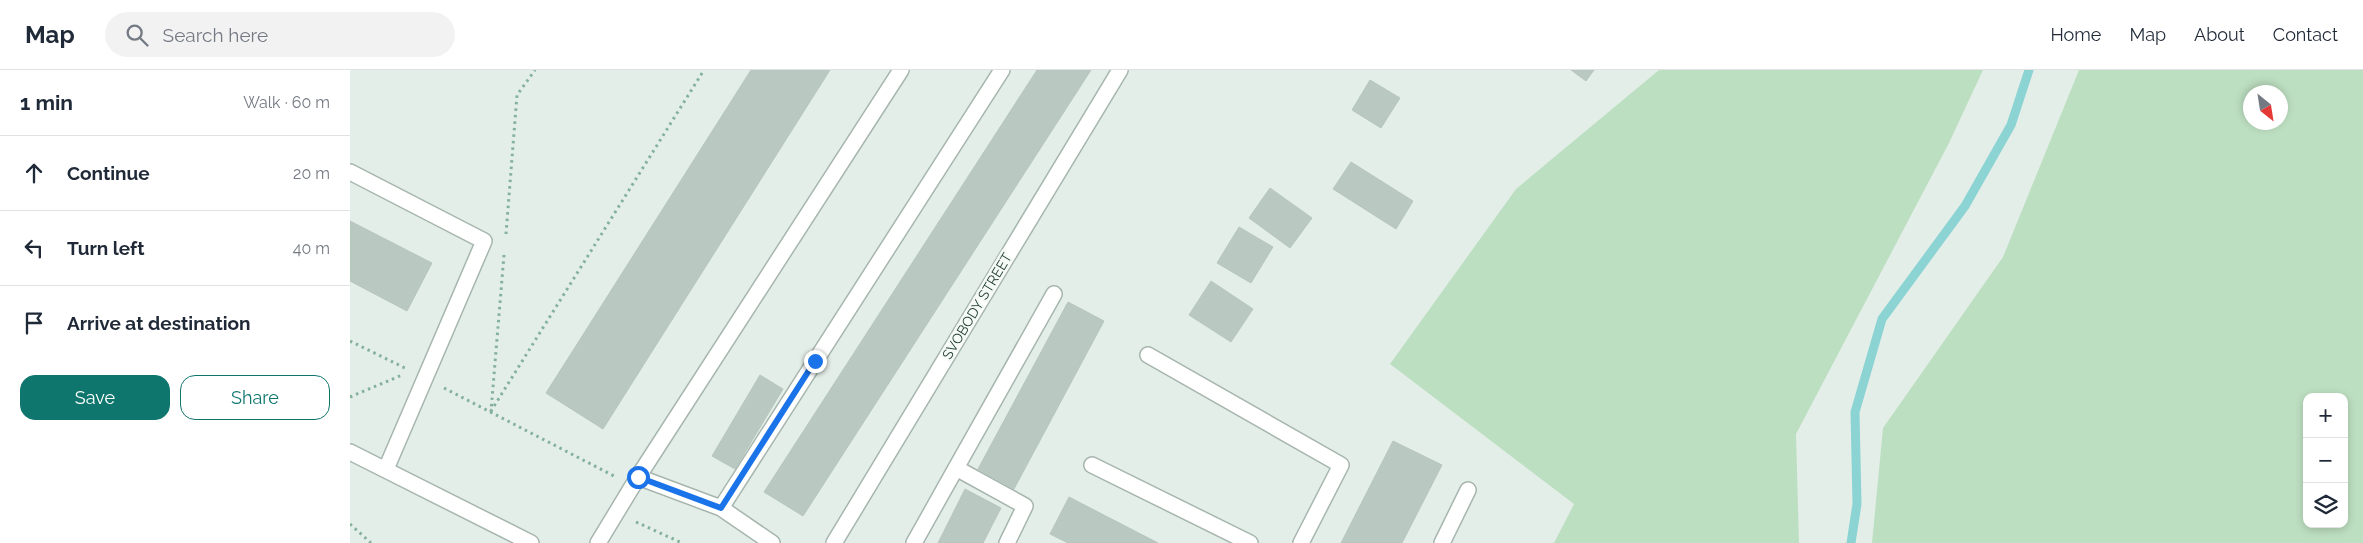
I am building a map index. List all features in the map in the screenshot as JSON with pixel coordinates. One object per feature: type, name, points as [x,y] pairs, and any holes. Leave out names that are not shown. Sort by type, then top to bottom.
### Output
[{"type":"street","points":[[598,543],[635,481],[901,70]]},
{"type":"street","points":[[721,508],[1002,70]]},
{"type":"street","name":"SVOBODY STREET","points":[[834,543],[1120,70]]},
{"type":"street","points":[[350,172],[484,241],[386,470]]},
{"type":"street","points":[[914,543],[1054,294]]},
{"type":"street","points":[[1148,355],[1341,465],[1301,543]]},
{"type":"street","points":[[350,452],[531,543]]},
{"type":"street","points":[[1092,465],[1250,543]]},
{"type":"street","points":[[956,468],[1025,506],[1007,543]]},
{"type":"street","points":[[635,481],[721,508],[772,543]]},
{"type":"street","points":[[1442,543],[1468,490]]},
{"type":"path","points":[[505,243],[517,95],[535,70]]},
{"type":"path","points":[[491,411],[704,70]]},
{"type":"path","points":[[491,411],[504,253]]},
{"type":"path","points":[[350,341],[411,371],[350,397]]},
{"type":"path","points":[[438,385],[635,481],[629,519],[682,543]]},
{"type":"path","points":[[350,524],[371,543]]},
{"type":"green space","points":[[1659,70],[1983,70],[1949,143],[1796,434],[1799,543],[1554,543],[1574,504],[1390,364],[1516,189]]},
{"type":"green space","points":[[2079,70],[2363,70],[2363,543],[1872,543],[1883,428],[2003,257]]},
{"type":"building","points":[[751,70],[830,70],[603,429],[546,393]]},
{"type":"building","points":[[1037,70],[1091,70],[803,516],[764,492]]},
{"type":"building","points":[[1571,70],[1594,70],[1586,81]]},
{"type":"building","points":[[1370,80],[1400,98],[1381,128],[1352,110]]},
{"type":"building","points":[[1351,162],[1413,201],[1396,229],[1333,189]]},
{"type":"building","points":[[1270,188],[1312,218],[1290,248],[1249,218]]},
{"type":"building","points":[[350,221],[432,263],[407,311],[350,281]]},
{"type":"building","points":[[1239,227],[1273,247],[1251,283],[1217,263]]},
{"type":"building","points":[[1211,281],[1253,309],[1231,342],[1189,315]]},
{"type":"building","points":[[1068,302],[1104,321],[1014,489],[978,469]]},
{"type":"building","points":[[760,375],[783,389],[735,469],[712,456]]},
{"type":"building","points":[[1393,441],[1442,465],[1402,543],[1341,543]]},
{"type":"building","points":[[965,489],[1001,508],[983,543],[938,543]]},
{"type":"building","points":[[1069,497],[1158,543],[1068,543],[1050,534]]},
{"type":"waterway","points":[[1851,543],[1857,504],[1855,412],[1882,319],[1965,206],[2011,125],[2029,70]]},
{"type":"route","points":[[638,477],[721,508],[815,361]]}]
